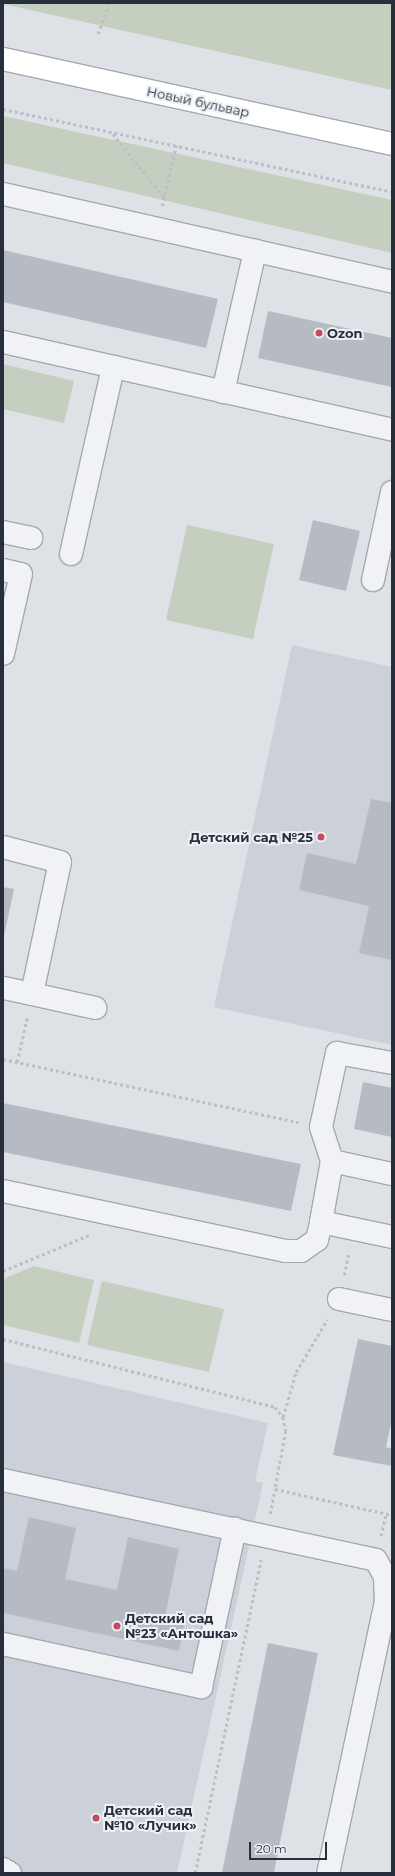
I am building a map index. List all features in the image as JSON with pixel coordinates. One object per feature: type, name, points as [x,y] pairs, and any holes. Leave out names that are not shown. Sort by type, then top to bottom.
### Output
[{"type":"main road","name":"Новый бульвар","points":[[3,59],[392,144]]},
{"type":"lane","points":[[3,194],[392,282]]},
{"type":"lane","points":[[223,392],[255,251]]},
{"type":"lane","points":[[3,342],[392,430]]},
{"type":"lane","points":[[71,554],[113,367]]},
{"type":"lane","points":[[373,580],[389,525],[392,492]]},
{"type":"lane","points":[[3,532],[31,538]]},
{"type":"lane","points":[[3,570],[21,574],[3,654]]},
{"type":"lane","points":[[3,847],[60,862],[32,994]]},
{"type":"lane","points":[[3,988],[95,1008]]},
{"type":"lane","points":[[3,1191],[286,1251],[301,1251],[317,1240],[321,1222],[332,1161],[321,1127],[337,1053],[392,1063]]},
{"type":"lane","points":[[332,1161],[392,1174]]},
{"type":"lane","points":[[321,1222],[392,1237]]},
{"type":"lane","points":[[339,1299],[392,1310]]},
{"type":"lane","points":[[3,1480],[376,1560],[385,1577],[386,1601],[378,1647],[328,1873]]},
{"type":"lane","points":[[3,1644],[201,1687],[235,1529]]},
{"type":"lane","points":[[3,1869],[10,1873]]},
{"type":"path","points":[[98,34],[109,3]]},
{"type":"path","points":[[3,109],[113,134],[392,192]]},
{"type":"path","points":[[113,134],[164,197]]},
{"type":"path","points":[[157,229],[176,146]]},
{"type":"path","points":[[17,1062],[32,994]]},
{"type":"path","points":[[3,1059],[321,1127]]},
{"type":"path","points":[[283,1417],[296,1372],[339,1299],[354,1229]]},
{"type":"path","points":[[3,1271],[94,1233]]},
{"type":"path","points":[[3,1340],[275,1407],[283,1417],[286,1431],[266,1536],[195,1873]]},
{"type":"path","points":[[275,1489],[392,1514]]},
{"type":"shaded area","name":"Детский сад №25","points":[[292,645],[392,667],[392,1045],[214,1007]]},
{"type":"shaded area","name":"Детский сад №23 «Антошка»","points":[[3,1362],[268,1423],[255,1481],[263,1483],[177,1873],[3,1873]]},
{"type":"green space","points":[[3,3],[392,3],[392,90],[3,4]]},
{"type":"green space","points":[[3,116],[392,200],[392,253],[3,163]]},
{"type":"green space","points":[[3,364],[74,381],[64,423],[3,409]]},
{"type":"green space","points":[[187,525],[274,544],[253,639],[166,620]]},
{"type":"green space","points":[[34,1266],[94,1280],[79,1343],[3,1325],[3,1279]]},
{"type":"green space","points":[[102,1281],[224,1309],[209,1372],[87,1345]]},
{"type":"building","points":[[3,250],[218,299],[206,348],[3,302]]},
{"type":"building","points":[[268,311],[392,338],[392,387],[258,358]]},
{"type":"building","points":[[313,520],[360,531],[346,591],[299,580]]},
{"type":"building","points":[[371,799],[392,803],[392,960],[359,953],[369,906],[299,890],[307,853],[356,864]]},
{"type":"building","points":[[3,887],[14,889],[4,936],[3,936]]},
{"type":"building","points":[[363,1082],[392,1088],[392,1137],[354,1129]]},
{"type":"building","points":[[3,1103],[301,1164],[291,1211],[3,1152]]},
{"type":"building","points":[[358,1339],[392,1346],[392,1419],[386,1447],[392,1449],[392,1466],[333,1455]]},
{"type":"building","points":[[29,1517],[76,1528],[65,1579],[117,1590],[128,1537],[179,1549],[164,1621],[184,1625],[179,1651],[3,1613],[3,1568],[17,1571]]},
{"type":"building","points":[[268,1643],[318,1653],[274,1873],[222,1873]]},
{"type":"place","name":"Ozon","points":[[319,333]]},
{"type":"place","name":"Детский сад №25","points":[[321,837]]},
{"type":"place","name":"Детский сад №23 «Антошка»","points":[[117,1626]]},
{"type":"place","name":"Детский сад №10 «Лучик»","points":[[96,1818]]}]
